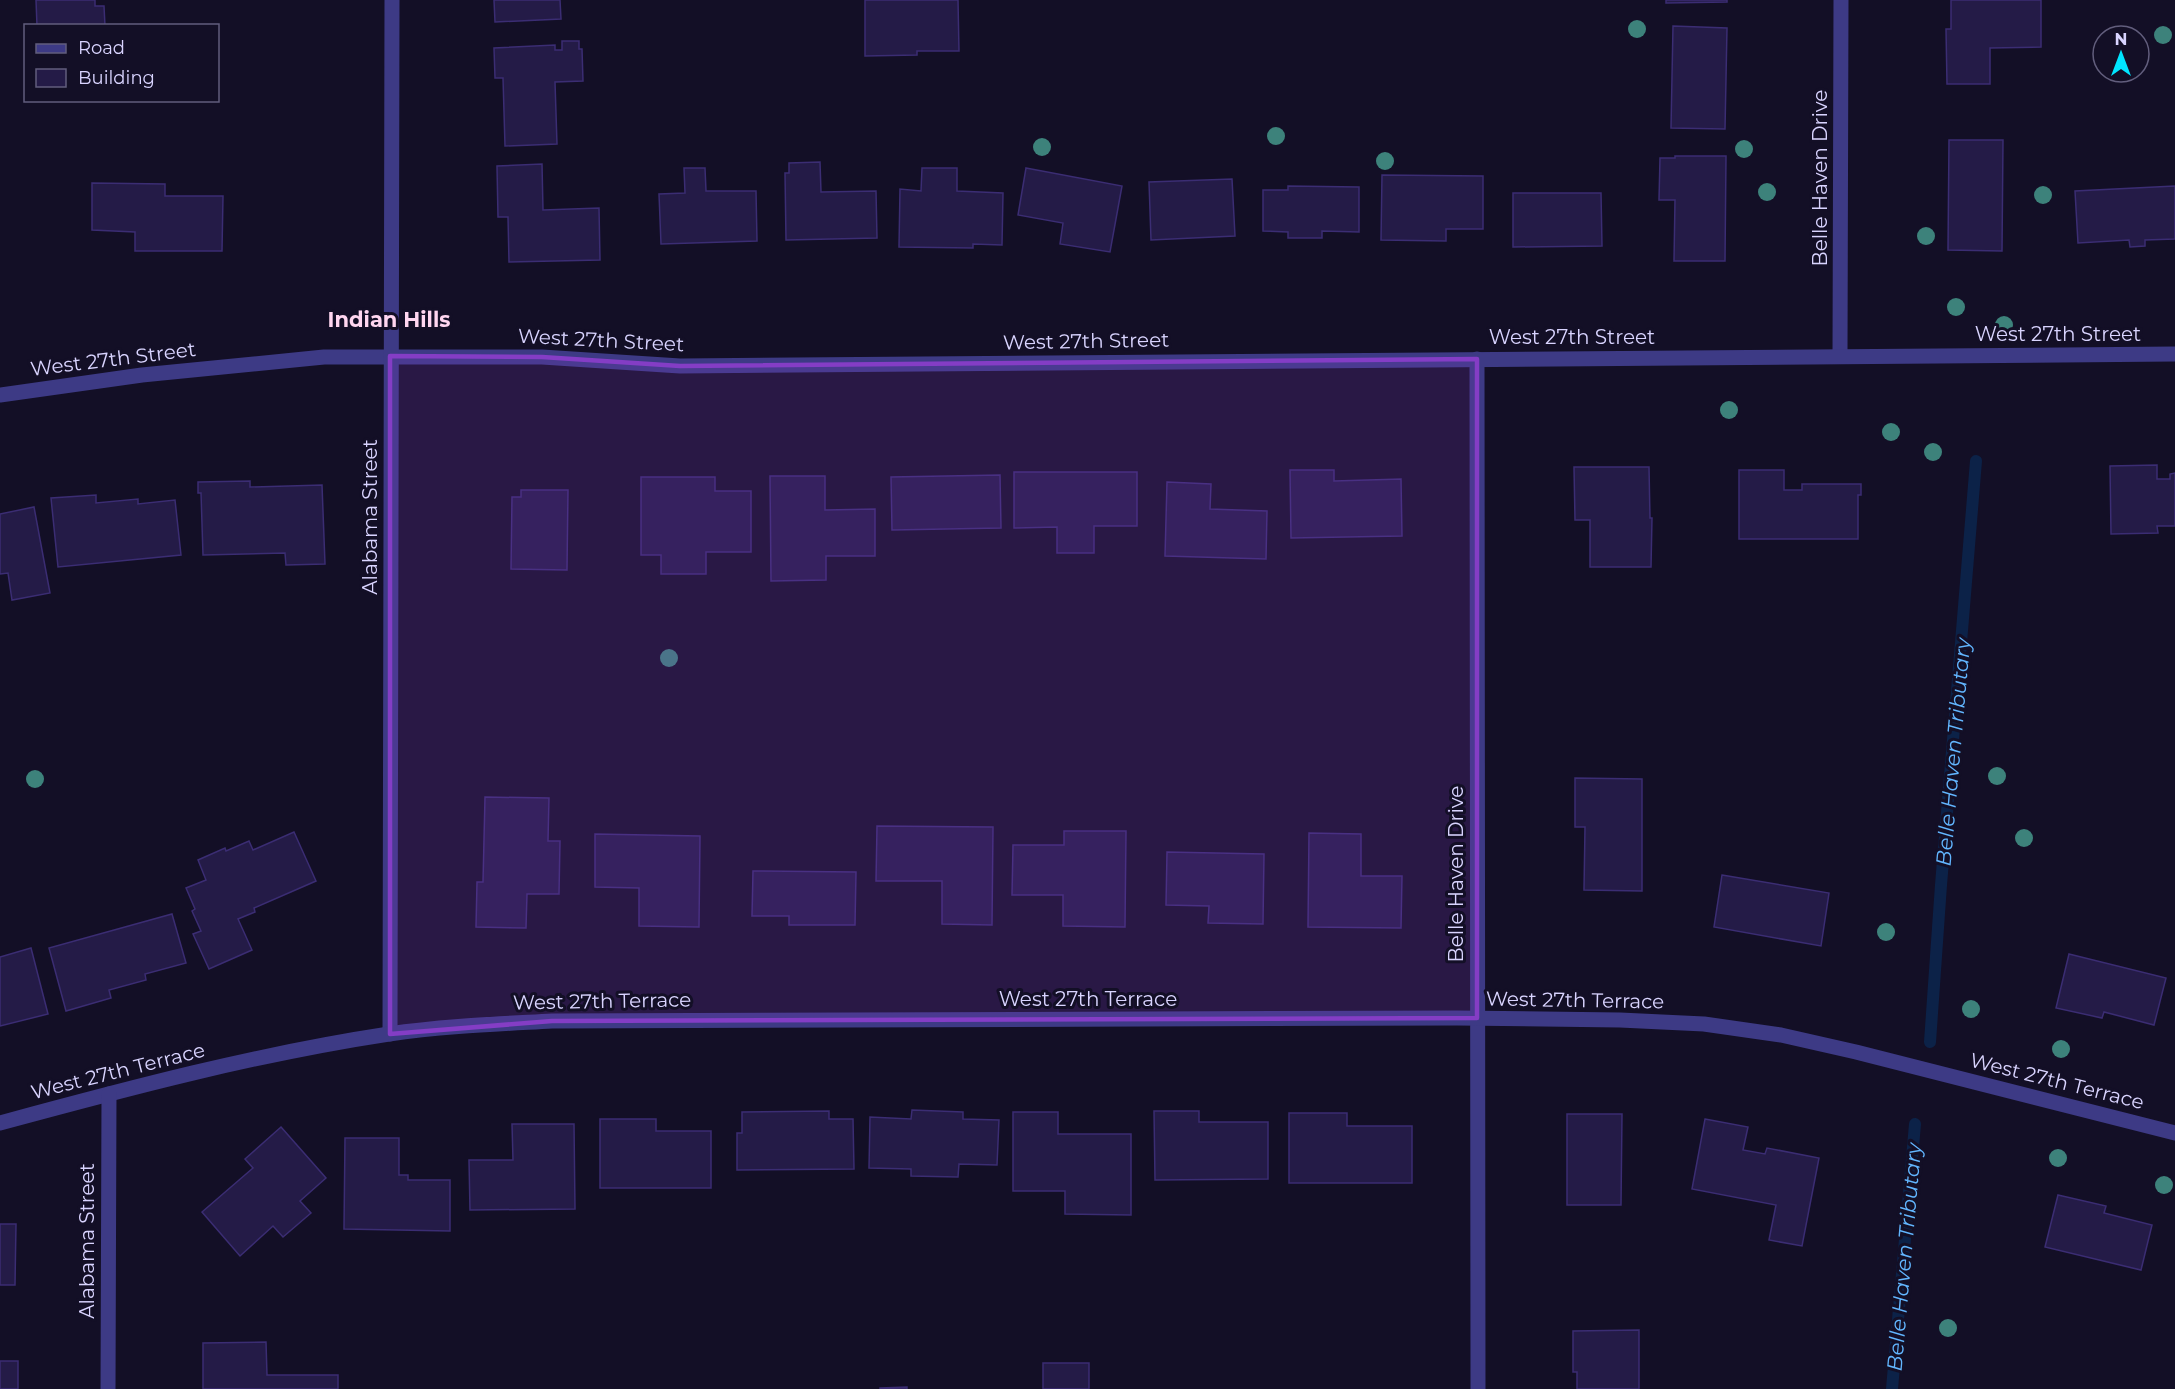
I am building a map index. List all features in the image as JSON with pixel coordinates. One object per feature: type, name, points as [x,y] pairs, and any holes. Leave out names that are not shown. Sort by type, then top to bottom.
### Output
[{"type":"street","name":"Alabama Street","points":[[390,1034],[392,0]]},
{"type":"street","name":"Belle Haven Drive","points":[[1840,356],[1841,0]]},
{"type":"street","name":"West 27th Street","points":[[0,395],[153,374],[324,357],[542,357],[680,366],[2175,354]]},
{"type":"street","name":"Belle Haven Drive","points":[[1478,359],[1478,1389]]},
{"type":"street","name":"West 27th Terrace","points":[[0,1123],[259,1057],[390,1034],[452,1027],[552,1021],[1478,1018],[1704,1024],[1781,1035],[2175,1133]]},
{"type":"street","name":"Alabama Street","points":[[108,1389],[109,1094]]},
{"type":"highlighted area","points":[[390,356],[542,357],[680,366],[1477,359],[1477,1018],[552,1021],[390,1034]]},
{"type":"building","points":[[36,0],[95,0],[95,6],[104,6],[105,24],[37,24]]},
{"type":"building","points":[[494,0],[560,0],[561,19],[495,22]]},
{"type":"building","points":[[865,0],[958,0],[959,51],[917,51],[917,55],[865,56]]},
{"type":"building","points":[[1666,0],[1727,0],[1727,2],[1666,3]]},
{"type":"building","points":[[1951,0],[2041,0],[2041,47],[1990,48],[1990,84],[1947,84],[1946,29],[1951,29]]},
{"type":"building","points":[[1673,26],[1727,28],[1725,129],[1671,128]]},
{"type":"building","points":[[562,41],[579,41],[579,49],[582,49],[583,81],[555,82],[557,144],[505,146],[503,78],[495,78],[494,48],[555,45],[555,50],[562,50]]},
{"type":"building","points":[[1949,140],[2003,140],[2002,251],[1948,250]]},
{"type":"building","points":[[1675,156],[1726,156],[1725,261],[1674,261],[1675,200],[1659,200],[1660,158],[1675,158]]},
{"type":"building","points":[[820,162],[821,192],[876,191],[877,238],[786,240],[785,173],[789,173],[789,163]]},
{"type":"building","points":[[542,164],[543,210],[599,208],[600,260],[509,262],[508,217],[498,217],[497,166]]},
{"type":"building","points":[[684,168],[705,168],[706,191],[756,191],[757,241],[661,244],[659,194],[685,193]]},
{"type":"building","points":[[922,168],[957,168],[957,191],[1003,193],[1002,245],[973,244],[973,248],[899,247],[900,189],[921,191]]},
{"type":"building","points":[[1026,168],[1122,186],[1110,252],[1060,244],[1063,223],[1018,215]]},
{"type":"building","points":[[1382,175],[1483,176],[1483,229],[1446,229],[1446,241],[1381,240]]},
{"type":"building","points":[[1232,179],[1235,236],[1151,240],[1149,182]]},
{"type":"building","points":[[92,183],[165,184],[165,196],[223,196],[222,251],[135,251],[135,232],[92,230]]},
{"type":"building","points":[[1288,186],[1359,187],[1359,232],[1322,231],[1322,238],[1288,238],[1288,232],[1263,231],[1263,190],[1288,190]]},
{"type":"building","points":[[2175,186],[2175,239],[2145,240],[2145,246],[2130,247],[2129,240],[2078,243],[2075,191]]},
{"type":"building","points":[[1513,193],[1601,193],[1602,246],[1513,247]]},
{"type":"building","points":[[2157,465],[2157,479],[2170,479],[2170,474],[2175,473],[2175,526],[2157,526],[2158,533],[2111,534],[2110,466]]},
{"type":"building","points":[[1574,467],[1649,467],[1650,518],[1652,518],[1651,567],[1590,567],[1590,520],[1575,520]]},
{"type":"building","points":[[1290,470],[1334,470],[1334,481],[1401,479],[1402,536],[1291,538]]},
{"type":"building","points":[[1739,470],[1784,470],[1784,490],[1802,490],[1802,484],[1861,484],[1861,495],[1858,495],[1858,539],[1739,539]]},
{"type":"building","points":[[1014,472],[1137,472],[1137,526],[1094,526],[1094,553],[1057,553],[1057,527],[1014,528]]},
{"type":"building","points":[[1000,475],[1001,528],[892,530],[891,477]]},
{"type":"building","points":[[770,476],[825,476],[825,510],[875,509],[875,556],[826,556],[826,580],[771,581]]},
{"type":"building","points":[[641,477],[715,477],[715,491],[751,491],[751,552],[706,552],[706,574],[661,574],[661,555],[641,555]]},
{"type":"building","points":[[250,481],[250,487],[322,485],[325,564],[286,565],[285,553],[203,555],[201,493],[198,493],[198,482]]},
{"type":"building","points":[[1167,482],[1211,484],[1210,509],[1267,511],[1266,559],[1165,556]]},
{"type":"building","points":[[521,490],[568,490],[567,570],[511,569],[512,497],[521,497]]},
{"type":"building","points":[[96,495],[96,503],[138,499],[138,504],[175,500],[181,555],[58,567],[51,498]]},
{"type":"building","points":[[34,507],[50,593],[12,600],[8,573],[0,574],[0,514]]},
{"type":"building","points":[[1575,778],[1642,779],[1642,891],[1584,890],[1585,827],[1575,827]]},
{"type":"building","points":[[485,797],[549,798],[548,841],[560,841],[559,894],[527,894],[526,928],[476,927],[477,882],[483,882]]},
{"type":"building","points":[[877,826],[993,827],[992,925],[942,924],[942,881],[876,881]]},
{"type":"building","points":[[1064,831],[1126,831],[1125,927],[1063,926],[1063,895],[1012,895],[1013,845],[1064,845]]},
{"type":"building","points":[[294,832],[316,881],[254,908],[255,912],[238,919],[252,950],[209,969],[193,934],[201,931],[192,911],[195,909],[186,888],[206,880],[198,860],[225,848],[226,851],[249,841],[253,850]]},
{"type":"building","points":[[1309,833],[1361,834],[1361,876],[1402,876],[1401,928],[1308,927]]},
{"type":"building","points":[[595,834],[700,836],[699,927],[639,926],[639,888],[595,887]]},
{"type":"building","points":[[1167,852],[1264,854],[1263,924],[1208,923],[1209,906],[1166,905]]},
{"type":"building","points":[[753,871],[856,872],[855,925],[789,925],[789,916],[752,916]]},
{"type":"building","points":[[1722,875],[1829,893],[1821,946],[1714,927]]},
{"type":"building","points":[[172,914],[186,963],[145,974],[146,980],[109,990],[111,998],[66,1011],[49,948]]},
{"type":"building","points":[[31,948],[48,1014],[0,1026],[0,957]]},
{"type":"building","points":[[2069,954],[2166,978],[2154,1025],[2104,1012],[2102,1018],[2056,1008]]},
{"type":"building","points":[[912,1110],[963,1112],[963,1119],[999,1120],[997,1165],[959,1164],[958,1177],[911,1176],[911,1169],[869,1168],[870,1117],[911,1119]]},
{"type":"building","points":[[829,1111],[829,1119],[853,1119],[854,1169],[737,1170],[737,1133],[742,1133],[742,1112]]},
{"type":"building","points":[[1154,1111],[1199,1111],[1199,1122],[1268,1122],[1268,1179],[1155,1180]]},
{"type":"building","points":[[1013,1112],[1058,1112],[1058,1134],[1131,1134],[1131,1215],[1065,1214],[1065,1191],[1013,1191]]},
{"type":"building","points":[[1289,1113],[1347,1113],[1347,1126],[1412,1126],[1412,1183],[1289,1183]]},
{"type":"building","points":[[1567,1114],[1622,1114],[1621,1205],[1567,1205]]},
{"type":"building","points":[[600,1119],[656,1119],[656,1131],[711,1131],[711,1188],[600,1188]]},
{"type":"building","points":[[1705,1119],[1748,1127],[1743,1150],[1765,1154],[1767,1148],[1819,1158],[1802,1246],[1769,1240],[1776,1205],[1692,1189]]},
{"type":"building","points":[[512,1124],[574,1124],[575,1209],[470,1210],[469,1160],[513,1160]]},
{"type":"building","points":[[281,1127],[326,1178],[300,1201],[311,1213],[283,1237],[273,1226],[240,1256],[202,1212],[253,1168],[245,1159]]},
{"type":"building","points":[[345,1138],[399,1138],[399,1175],[408,1175],[408,1180],[450,1180],[450,1231],[344,1229]]},
{"type":"building","points":[[2058,1195],[2106,1206],[2104,1213],[2152,1225],[2141,1270],[2045,1247]]},
{"type":"building","points":[[0,1224],[16,1224],[15,1285],[0,1285]]},
{"type":"building","points":[[1639,1330],[1639,1389],[1577,1389],[1577,1372],[1573,1372],[1573,1331]]},
{"type":"building","points":[[266,1342],[267,1375],[338,1375],[338,1389],[203,1389],[203,1343]]},
{"type":"building","points":[[0,1361],[18,1361],[18,1389],[0,1389]]},
{"type":"building","points":[[1043,1363],[1089,1363],[1089,1389],[1043,1389]]},
{"type":"building","points":[[907,1387],[907,1389],[880,1389],[880,1388]]},
{"type":"waterway","name":"Belle Haven Tributary","points":[[1930,1042],[1976,461]]},
{"type":"waterway","name":"Belle Haven Tributary","points":[[1892,1389],[1915,1124]]},
{"type":"district","name":"Indian Hills","points":[[389,319]]}]
